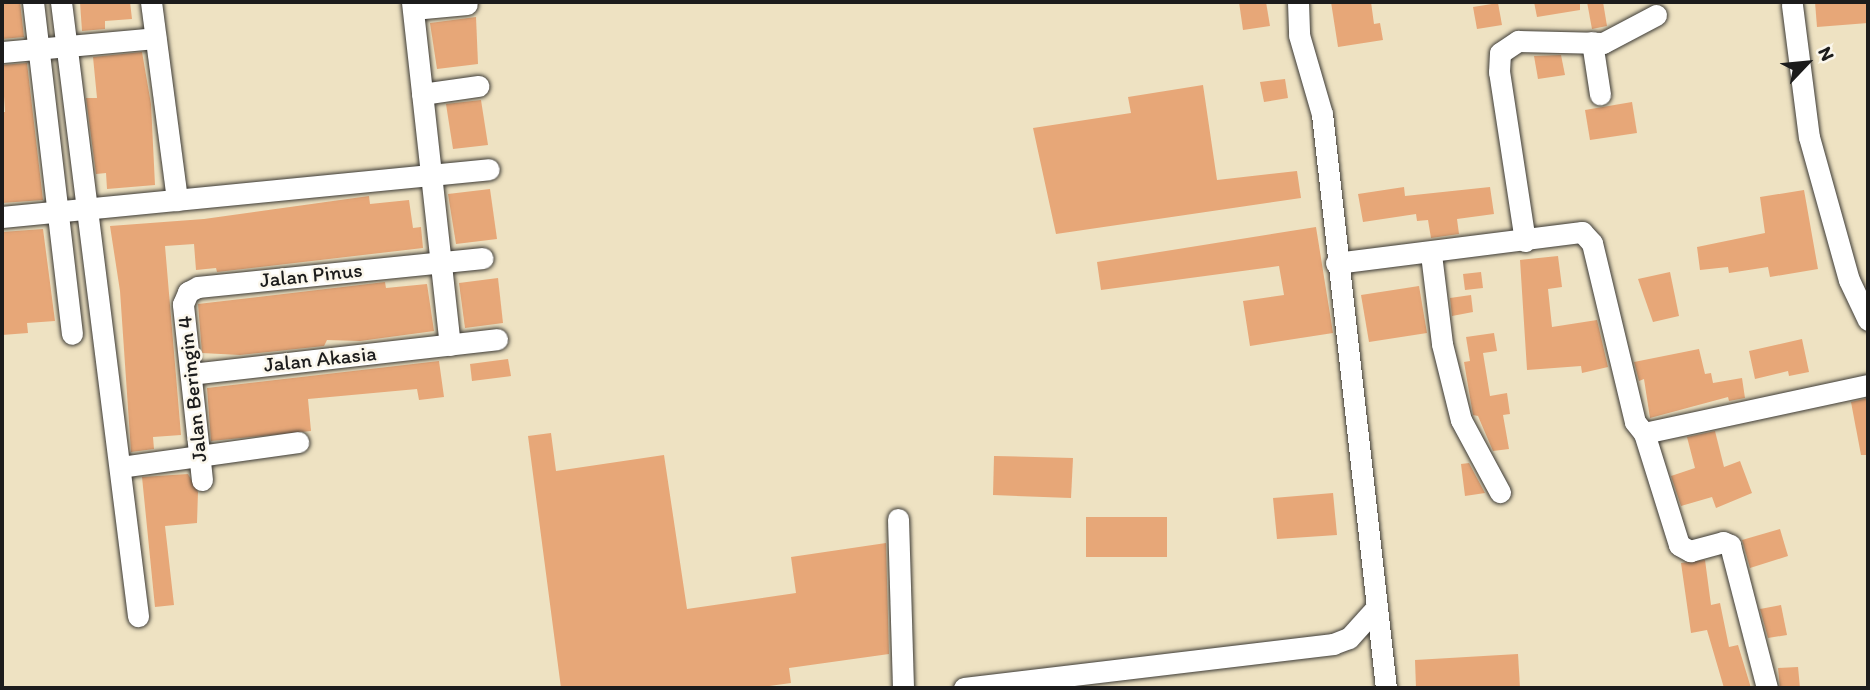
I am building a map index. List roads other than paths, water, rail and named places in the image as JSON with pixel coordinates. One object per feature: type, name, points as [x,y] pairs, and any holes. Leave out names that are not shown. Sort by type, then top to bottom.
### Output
[{"type":"street","points":[[33,2],[72,334]]},
{"type":"street","points":[[61,2],[138,616]]},
{"type":"street","points":[[151,2],[177,200]]},
{"type":"street","points":[[1298,2],[1299,35],[1322,114],[1336,263],[1385,688]]},
{"type":"street","points":[[450,345],[413,5],[467,4]]},
{"type":"street","points":[[1792,5],[1809,137],[1849,281],[1868,320]]},
{"type":"street","points":[[1525,242],[1499,72],[1500,52],[1518,40],[1592,43],[1621,37],[1656,15]]},
{"type":"street","points":[[2,52],[155,38]]},
{"type":"street","points":[[1592,43],[1600,94]]},
{"type":"street","points":[[422,94],[478,86]]},
{"type":"street","points":[[2,217],[489,169]]},
{"type":"street","points":[[1336,263],[1525,242],[1576,231],[1588,236],[1635,422],[1644,433],[1679,545],[1690,551],[1723,542],[1730,545],[1767,688]]},
{"type":"street","points":[[1430,254],[1442,344],[1461,420],[1500,492]]},
{"type":"street","name":"Jalan Pinus","points":[[184,297],[198,287],[483,258]]},
{"type":"street","name":"Jalan Beringin 4","points":[[184,297],[202,480]]},
{"type":"street","name":"Jalan Akasia","points":[[191,373],[497,339]]},
{"type":"street","points":[[1644,433],[1868,385]]},
{"type":"street","points":[[121,467],[199,453],[298,442]]},
{"type":"street","points":[[898,519],[903,688]]},
{"type":"street","points":[[964,688],[1334,644],[1349,638],[1376,608]]}]
